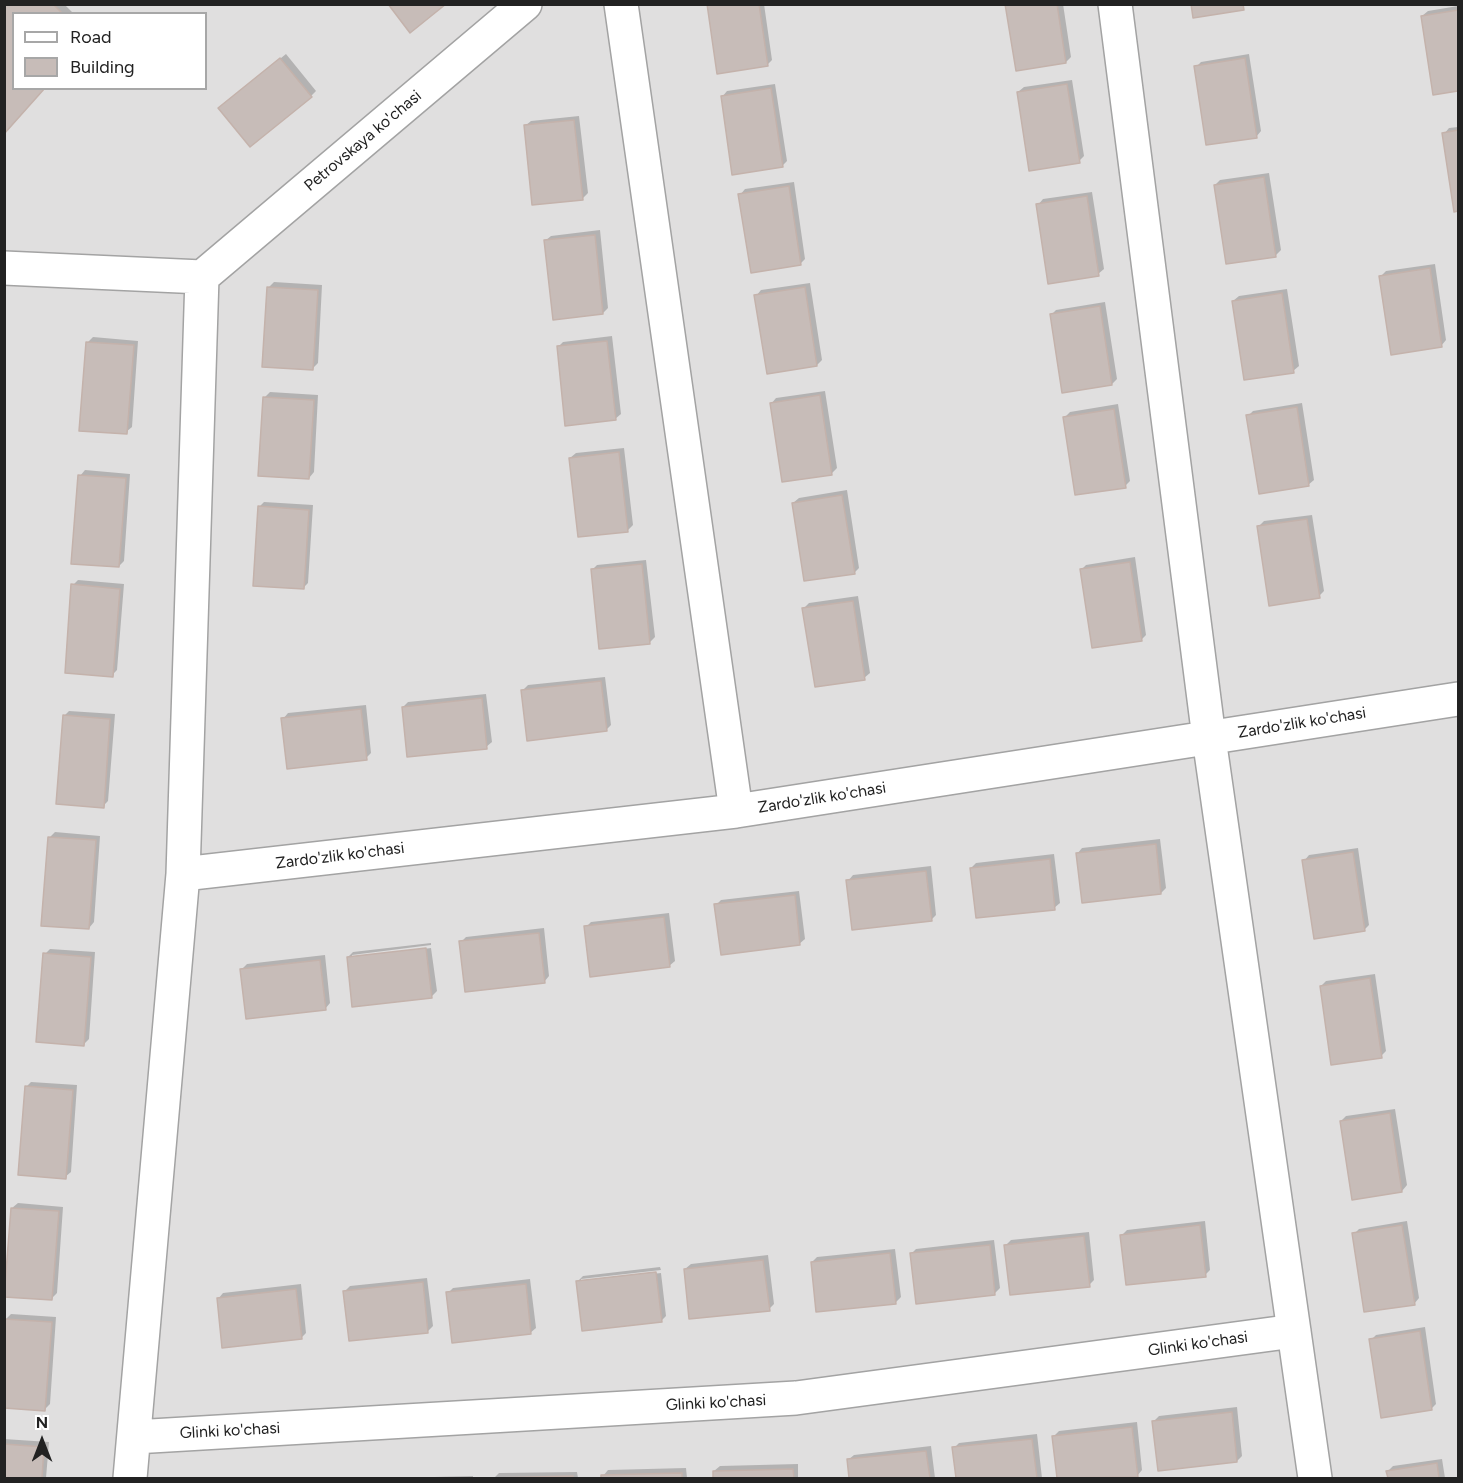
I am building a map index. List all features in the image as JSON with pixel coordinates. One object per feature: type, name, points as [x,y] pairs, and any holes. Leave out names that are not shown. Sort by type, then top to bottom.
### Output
[{"type":"street","name":"Petrovskaya ko'chasi","points":[[202,277],[525,4]]},
{"type":"street","points":[[621,4],[736,811]]},
{"type":"street","points":[[1115,4],[1209,738],[1315,1479]]},
{"type":"street","points":[[4,268],[202,277],[183,874],[130,1479]]},
{"type":"street","name":"Zardo'zlik ko'chasi","points":[[183,874],[736,811],[1458,699]]},
{"type":"street","name":"Glinki ko'chasi","points":[[134,1437],[796,1398],[1294,1331]]},
{"type":"shaded area","points":[[5,5],[1458,5],[1458,1478],[5,1478]]},
{"type":"building","points":[[5,4],[53,4],[61,12],[12,12],[12,90],[43,90],[4,134]]},
{"type":"building","points":[[388,4],[446,4],[410,33]]},
{"type":"building","points":[[707,4],[759,4],[768,66],[717,74]]},
{"type":"building","points":[[1005,4],[1057,4],[1066,63],[1016,71]]},
{"type":"building","points":[[1191,4],[1243,4],[1244,10],[1193,18]]},
{"type":"building","points":[[1458,10],[1458,91],[1433,95],[1421,16]]},
{"type":"building","points":[[280,58],[312,97],[250,147],[218,108]]},
{"type":"building","points":[[1245,58],[1257,138],[1206,145],[1194,66]]},
{"type":"building","points":[[1067,84],[1080,163],[1029,171],[1017,92]]},
{"type":"building","points":[[771,88],[783,167],[732,175],[721,96]]},
{"type":"building","points":[[574,120],[583,200],[532,205],[524,125]]},
{"type":"building","points":[[1458,130],[1458,211],[1454,212],[1442,133]]},
{"type":"building","points":[[1264,177],[1276,257],[1226,264],[1214,185]]},
{"type":"building","points":[[789,186],[801,265],[751,273],[738,194]]},
{"type":"building","points":[[1087,196],[1099,276],[1048,284],[1036,204]]},
{"type":"building","points":[[595,235],[603,314],[553,320],[544,240]]},
{"type":"building","points":[[1430,268],[1442,347],[1391,355],[1379,276]]},
{"type":"building","points":[[267,287],[318,290],[313,370],[262,367]]},
{"type":"building","points":[[805,287],[817,366],[767,374],[754,295]]},
{"type":"building","points":[[1282,293],[1294,373],[1244,380],[1232,301]]},
{"type":"building","points":[[1100,306],[1112,385],[1062,393],[1050,314]]},
{"type":"building","points":[[607,341],[616,420],[565,426],[557,346]]},
{"type":"building","points":[[86,342],[134,345],[127,434],[79,431]]},
{"type":"building","points":[[820,395],[832,475],[782,482],[770,403]]},
{"type":"building","points":[[263,397],[314,400],[309,479],[258,476]]},
{"type":"building","points":[[1297,407],[1309,486],[1259,494],[1246,415]]},
{"type":"building","points":[[1114,409],[1126,488],[1075,495],[1063,417]]},
{"type":"building","points":[[619,452],[628,532],[578,537],[569,458]]},
{"type":"building","points":[[78,475],[126,478],[119,567],[71,564]]},
{"type":"building","points":[[842,495],[855,574],[804,581],[792,503]]},
{"type":"building","points":[[258,506],[309,510],[304,589],[253,586]]},
{"type":"building","points":[[1307,519],[1320,598],[1269,606],[1257,526]]},
{"type":"building","points":[[1130,562],[1142,641],[1092,648],[1080,569]]},
{"type":"building","points":[[642,564],[650,644],[599,649],[591,569]]},
{"type":"building","points":[[71,584],[120,589],[113,677],[65,673]]},
{"type":"building","points":[[853,601],[865,680],[815,687],[802,608]]},
{"type":"building","points":[[601,681],[607,731],[527,741],[521,690]]},
{"type":"building","points":[[482,698],[487,749],[407,757],[402,707]]},
{"type":"building","points":[[361,709],[367,760],[287,769],[281,718]]},
{"type":"building","points":[[63,715],[110,719],[104,808],[56,804]]},
{"type":"building","points":[[48,837],[96,840],[89,929],[41,926]]},
{"type":"building","points":[[1156,844],[1161,894],[1082,903],[1076,853]]},
{"type":"building","points":[[1353,852],[1365,931],[1314,939],[1302,860]]},
{"type":"building","points":[[1050,859],[1055,910],[976,918],[970,868]]},
{"type":"building","points":[[926,871],[932,921],[852,930],[846,880]]},
{"type":"building","points":[[795,895],[800,945],[721,955],[714,904]]},
{"type":"building","points":[[664,917],[670,967],[590,977],[584,926]]},
{"type":"building","points":[[539,933],[545,983],[465,992],[459,941]]},
{"type":"building","points":[[426,948],[432,998],[352,1007],[347,957]]},
{"type":"building","points":[[43,953],[91,957],[84,1046],[36,1042]]},
{"type":"building","points":[[320,960],[326,1010],[246,1019],[240,969]]},
{"type":"building","points":[[1370,978],[1382,1058],[1331,1065],[1320,986]]},
{"type":"building","points":[[25,1086],[73,1090],[66,1179],[18,1175]]},
{"type":"building","points":[[1390,1113],[1402,1192],[1352,1200],[1340,1121]]},
{"type":"building","points":[[11,1208],[59,1211],[52,1300],[4,1297]]},
{"type":"building","points":[[1200,1225],[1206,1277],[1126,1285],[1120,1235]]},
{"type":"building","points":[[1402,1225],[1415,1305],[1364,1312],[1352,1233]]},
{"type":"building","points":[[1084,1236],[1090,1287],[1010,1295],[1004,1245]]},
{"type":"building","points":[[990,1245],[995,1295],[916,1304],[910,1253]]},
{"type":"building","points":[[890,1253],[896,1304],[816,1312],[811,1262]]},
{"type":"building","points":[[763,1260],[770,1311],[689,1319],[684,1269]]},
{"type":"building","points":[[656,1272],[662,1322],[582,1331],[576,1281]]},
{"type":"building","points":[[423,1282],[428,1333],[349,1341],[343,1291]]},
{"type":"building","points":[[526,1284],[531,1334],[452,1343],[446,1292]]},
{"type":"building","points":[[296,1289],[302,1339],[222,1348],[217,1298]]},
{"type":"building","points":[[4,1319],[52,1322],[45,1411],[4,1408]]},
{"type":"building","points":[[1420,1331],[1432,1410],[1381,1418],[1369,1339]]},
{"type":"building","points":[[1232,1412],[1237,1462],[1158,1471],[1152,1421]]},
{"type":"building","points":[[1132,1427],[1138,1477],[1057,1478],[1052,1436]]},
{"type":"building","points":[[1032,1439],[1037,1478],[956,1478],[952,1447]]},
{"type":"building","points":[[4,1444],[44,1447],[42,1478],[4,1478]]},
{"type":"building","points":[[926,1451],[930,1478],[849,1478],[847,1459]]},
{"type":"building","points":[[1437,1463],[1439,1478],[1388,1478],[1386,1471]]},
{"type":"building","points":[[793,1469],[794,1478],[713,1478],[713,1471]]},
{"type":"building","points":[[682,1473],[682,1478],[601,1478],[601,1475]]},
{"type":"building","points":[[573,1476],[573,1478],[492,1478]]}]
